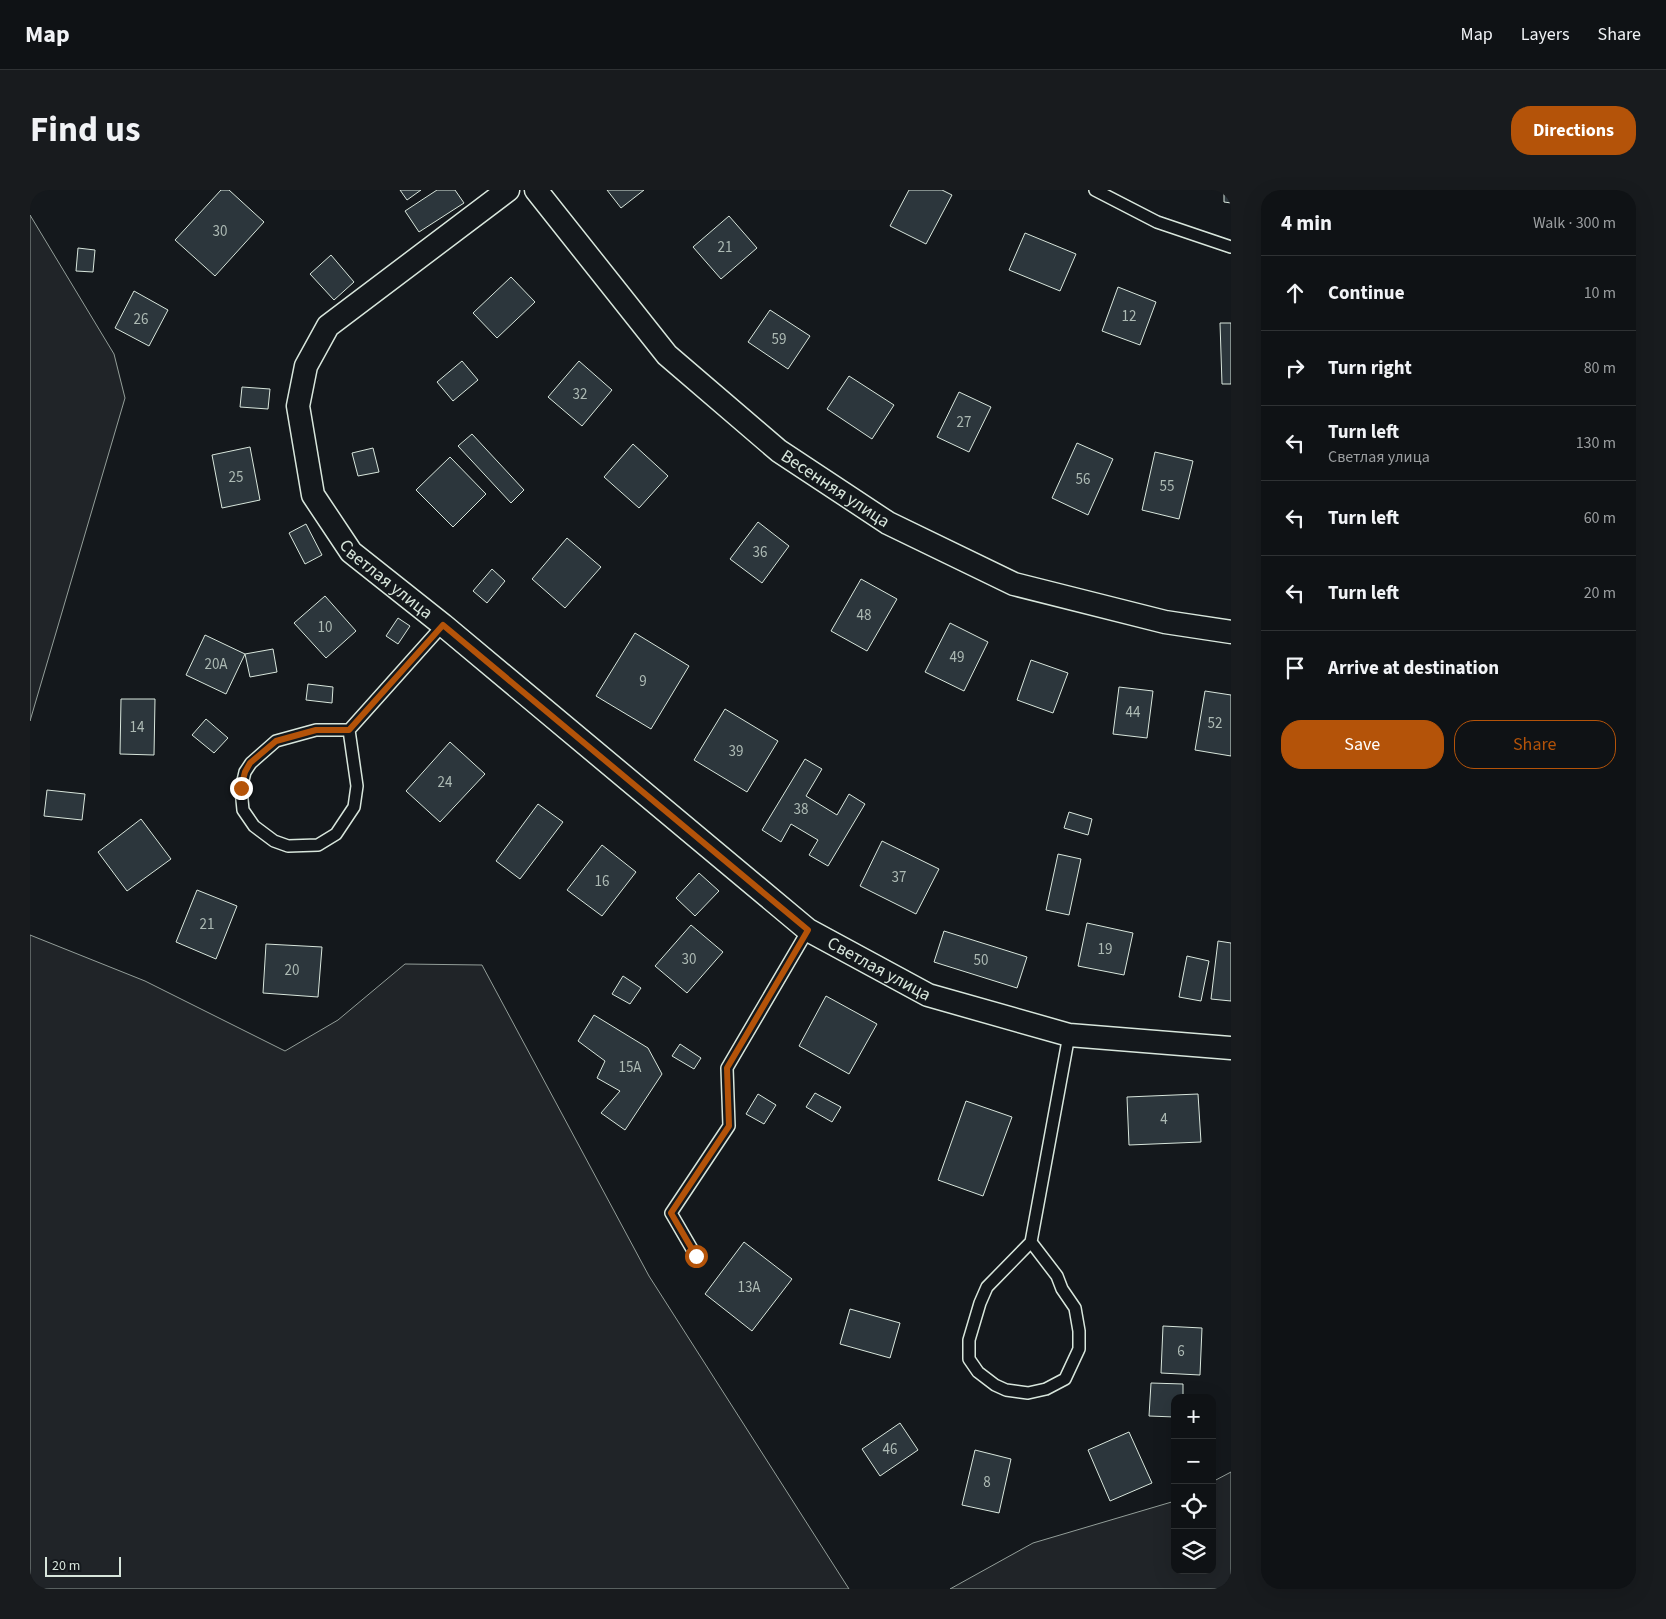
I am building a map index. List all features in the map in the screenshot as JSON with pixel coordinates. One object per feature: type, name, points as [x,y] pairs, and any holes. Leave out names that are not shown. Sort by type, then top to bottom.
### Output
[{"type":"street","name":"Светлая улица","points":[[508,190],[328,326],[306,366],[298,406],[313,495],[351,552],[443,625],[808,930],[928,995],[1069,1035],[1231,1048]]},
{"type":"street","name":"Весенняя улица","points":[[536,190],[667,355],[780,451],[888,523],[1014,584],[1165,622],[1231,632]]},
{"type":"lane","points":[[1095,190],[1157,222],[1231,247]]},
{"type":"lane","points":[[349,730],[357,786],[354,807],[336,834],[318,845],[288,846],[274,841],[254,826],[243,810],[241,788],[245,772],[250,763],[276,741],[316,730],[349,730],[443,625]]},
{"type":"lane","points":[[696,1256],[671,1213],[729,1126],[727,1068],[808,930]]},
{"type":"lane","points":[[1031,1242],[1057,1276],[1062,1289],[1075,1308],[1079,1331],[1078,1349],[1065,1379],[1046,1389],[1028,1393],[1006,1390],[995,1385],[978,1372],[969,1359],[969,1340],[980,1303],[987,1288],[1031,1242],[1069,1035]]},
{"type":"shaded area","points":[[30,215],[114,354],[125,398],[30,721]]},
{"type":"shaded area","points":[[30,935],[145,981],[285,1051],[338,1020],[405,964],[482,965],[649,1276],[849,1589],[30,1589]]},
{"type":"shaded area","points":[[1231,1472],[1231,1589],[950,1589],[1033,1543],[1171,1502],[1171,1574],[1216,1574],[1216,1480]]},
{"type":"building","points":[[221,190],[229,190],[264,222],[215,276],[175,240]]},
{"type":"building","points":[[400,190],[421,190],[407,200]]},
{"type":"building","points":[[437,190],[455,190],[464,203],[419,232],[405,211]]},
{"type":"building","points":[[607,190],[644,190],[621,208]]},
{"type":"building","points":[[909,190],[942,190],[952,195],[926,244],[890,226]]},
{"type":"building","points":[[1224,190],[1231,190],[1231,203],[1224,202]]},
{"type":"building","points":[[729,216],[757,248],[721,279],[693,247]]},
{"type":"building","points":[[1025,233],[1076,254],[1060,291],[1009,270]]},
{"type":"building","points":[[78,248],[95,250],[93,272],[76,271]]},
{"type":"building","points":[[331,255],[354,282],[334,300],[310,274]]},
{"type":"building","points":[[511,277],[535,302],[497,338],[473,313]]},
{"type":"building","points":[[1118,287],[1156,302],[1140,345],[1102,331]]},
{"type":"building","points":[[134,291],[168,310],[149,346],[115,328]]},
{"type":"building","points":[[770,310],[810,336],[788,369],[748,342]]},
{"type":"building","points":[[1220,323],[1231,323],[1231,384],[1222,384]]},
{"type":"building","points":[[462,361],[478,380],[453,401],[437,382]]},
{"type":"building","points":[[579,361],[612,390],[582,426],[548,397]]},
{"type":"building","points":[[849,376],[894,405],[872,439],[827,409]]},
{"type":"building","points":[[242,387],[270,389],[268,409],[240,407]]},
{"type":"building","points":[[959,392],[991,407],[969,452],[937,437]]},
{"type":"building","points":[[472,434],[524,490],[511,503],[458,446]]},
{"type":"building","points":[[1077,443],[1113,459],[1088,515],[1052,498]]},
{"type":"building","points":[[633,444],[668,476],[639,508],[604,477]]},
{"type":"building","points":[[250,447],[260,500],[222,508],[212,455]]},
{"type":"building","points":[[373,448],[379,472],[358,476],[352,453]]},
{"type":"building","points":[[1155,452],[1193,461],[1179,519],[1142,510]]},
{"type":"building","points":[[450,457],[486,494],[453,527],[416,490]]},
{"type":"building","points":[[758,522],[789,546],[762,583],[730,559]]},
{"type":"building","points":[[306,524],[322,555],[305,564],[289,533]]},
{"type":"building","points":[[567,538],[601,567],[565,608],[532,579]]},
{"type":"building","points":[[492,569],[505,581],[487,603],[473,591]]},
{"type":"building","points":[[861,579],[897,599],[867,651],[831,631]]},
{"type":"building","points":[[325,596],[356,631],[326,658],[294,623]]},
{"type":"building","points":[[398,618],[410,626],[398,644],[386,636]]},
{"type":"building","points":[[950,623],[988,642],[964,691],[925,672]]},
{"type":"building","points":[[635,633],[689,666],[651,729],[596,696]]},
{"type":"building","points":[[205,635],[245,654],[226,694],[186,675]]},
{"type":"building","points":[[273,649],[277,672],[250,677],[245,654]]},
{"type":"building","points":[[1031,660],[1068,673],[1053,713],[1017,700]]},
{"type":"building","points":[[308,684],[333,687],[332,703],[306,700]]},
{"type":"building","points":[[1119,687],[1153,691],[1147,738],[1113,734]]},
{"type":"building","points":[[1205,691],[1231,695],[1231,756],[1195,750]]},
{"type":"building","points":[[121,699],[155,699],[154,755],[120,754]]},
{"type":"building","points":[[725,709],[778,741],[747,792],[694,760]]},
{"type":"building","points":[[206,719],[228,738],[214,753],[192,735]]},
{"type":"building","points":[[450,742],[485,774],[440,822],[406,791]]},
{"type":"building","points":[[805,759],[822,769],[806,796],[837,815],[849,794],[865,804],[828,866],[809,855],[818,840],[791,824],[781,842],[762,830]]},
{"type":"building","points":[[47,790],[85,794],[82,820],[44,816]]},
{"type":"building","points":[[538,804],[563,822],[520,879],[496,861]]},
{"type":"building","points":[[1069,812],[1092,819],[1088,835],[1064,828]]},
{"type":"building","points":[[141,819],[171,859],[127,891],[98,852]]},
{"type":"building","points":[[882,841],[939,869],[916,914],[860,886]]},
{"type":"building","points":[[602,845],[636,872],[602,916],[567,890]]},
{"type":"building","points":[[1058,854],[1081,859],[1069,915],[1046,910]]},
{"type":"building","points":[[699,873],[719,891],[695,916],[676,898]]},
{"type":"building","points":[[197,890],[237,906],[216,959],[176,942]]},
{"type":"building","points":[[1087,923],[1133,933],[1124,975],[1078,966]]},
{"type":"building","points":[[691,925],[723,952],[687,993],[655,966]]},
{"type":"building","points":[[944,931],[1027,957],[1017,988],[934,962]]},
{"type":"building","points":[[1218,941],[1231,943],[1231,1001],[1211,999]]},
{"type":"building","points":[[266,944],[322,947],[318,997],[263,993]]},
{"type":"building","points":[[1187,956],[1209,961],[1201,1001],[1179,997]]},
{"type":"building","points":[[623,976],[641,988],[630,1004],[612,994]]},
{"type":"building","points":[[826,996],[877,1024],[849,1074],[799,1046]]},
{"type":"building","points":[[594,1015],[648,1048],[662,1074],[625,1130],[601,1113],[620,1091],[597,1078],[605,1061],[578,1041]]},
{"type":"building","points":[[680,1044],[701,1058],[694,1069],[672,1056]]},
{"type":"building","points":[[815,1093],[841,1107],[832,1122],[806,1107]]},
{"type":"building","points":[[758,1094],[776,1105],[764,1124],[746,1114]]},
{"type":"building","points":[[1198,1094],[1201,1142],[1129,1145],[1127,1097]]},
{"type":"building","points":[[966,1101],[1012,1117],[983,1196],[938,1180]]},
{"type":"building","points":[[744,1242],[792,1279],[752,1331],[705,1294]]},
{"type":"building","points":[[850,1309],[900,1323],[890,1358],[840,1344]]},
{"type":"building","points":[[1163,1326],[1202,1328],[1200,1375],[1161,1373]]},
{"type":"building","points":[[1151,1383],[1183,1384],[1183,1394],[1171,1394],[1171,1417],[1149,1416]]},
{"type":"building","points":[[900,1423],[918,1450],[880,1476],[862,1449]]},
{"type":"building","points":[[1129,1432],[1152,1483],[1110,1501],[1088,1450]]},
{"type":"building","points":[[975,1450],[1011,1459],[999,1513],[962,1505]]},
{"type":"route","points":[[241,788],[245,772],[250,763],[276,741],[316,730],[349,730],[443,625],[808,930],[727,1068],[729,1126],[671,1213],[696,1256]]}]
